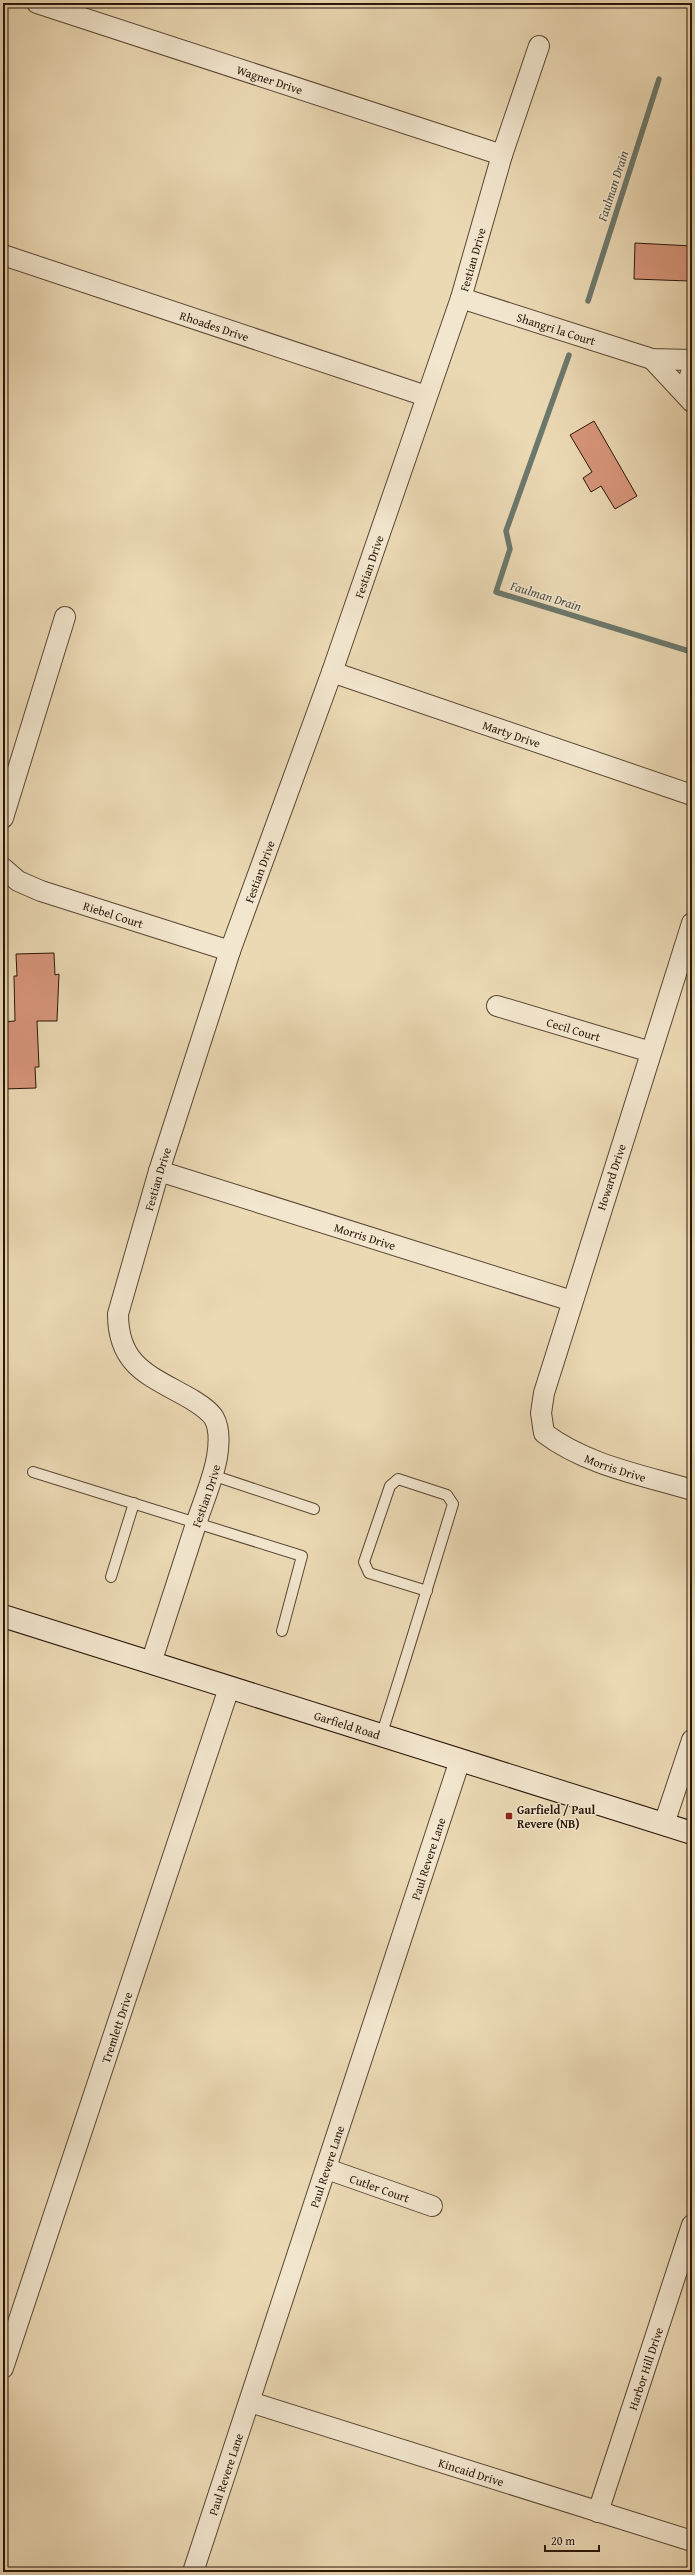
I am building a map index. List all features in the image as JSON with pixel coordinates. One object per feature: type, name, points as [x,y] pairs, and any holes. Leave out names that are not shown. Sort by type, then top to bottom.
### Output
[{"type":"main road","name":"Garfield Road","points":[[3,1616],[692,1833]]},
{"type":"street","name":"Wagner Drive","points":[[37,3],[502,155]]},
{"type":"street","name":"Festian Drive","points":[[151,1662],[212,1475],[219,1441],[214,1418],[203,1406],[146,1375],[122,1346],[118,1332],[118,1314],[159,1171],[230,951],[332,672],[461,298],[502,155],[538,46]]},
{"type":"street","name":"Rhoades Drive","points":[[3,256],[426,396]]},
{"type":"street","name":"Shangri la Court","points":[[461,298],[652,359],[691,360]]},
{"type":"street","points":[[652,359],[686,396]]},
{"type":"street","points":[[3,818],[65,617]]},
{"type":"street","name":"Marty Drive","points":[[332,672],[692,795]]},
{"type":"street","name":"Riebel Court","points":[[3,868],[18,881],[41,891],[230,951]]},
{"type":"street","name":"Howard Drive","points":[[544,1433],[541,1413],[544,1393],[650,1052],[692,923]]},
{"type":"street","name":"Cecil Court","points":[[497,1006],[650,1052]]},
{"type":"street","name":"Morris Drive","points":[[159,1171],[572,1301]]},
{"type":"street","name":"Morris Drive","points":[[544,1433],[562,1446],[584,1457],[692,1490]]},
{"type":"street","name":"Tremlett Drive","points":[[3,2368],[229,1688]]},
{"type":"street","points":[[664,1824],[692,1740]]},
{"type":"street","name":"Paul Revere Lane","points":[[193,2572],[327,2169],[460,1760]]},
{"type":"street","name":"Cutler Court","points":[[327,2169],[432,2206]]},
{"type":"street","name":"Harbor Hill Drive","points":[[598,2512],[692,2225]]},
{"type":"street","name":"Kincaid Drive","points":[[250,2402],[692,2541]]},
{"type":"lane","points":[[686,396],[691,360]]},
{"type":"lane","points":[[33,1472],[302,1556],[282,1631]]},
{"type":"lane","points":[[212,1475],[314,1509]]},
{"type":"lane","points":[[381,1736],[427,1590],[453,1504],[447,1495],[398,1478],[390,1486],[364,1562],[369,1573],[427,1590]]},
{"type":"lane","points":[[111,1576],[134,1503]]},
{"type":"building","points":[[635,243],[692,246],[692,275],[689,275],[689,281],[634,279]]},
{"type":"building","points":[[594,421],[637,496],[615,509],[601,486],[591,492],[583,478],[592,472],[570,435]]},
{"type":"building","points":[[54,953],[55,975],[59,974],[57,1021],[37,1021],[39,1067],[35,1067],[36,1088],[3,1089],[3,1022],[15,1021],[14,976],[17,976],[16,954]]},
{"type":"waterway","name":"Faulman Drain","points":[[588,301],[659,79]]},
{"type":"waterway","name":"Faulman Drain","points":[[569,355],[506,531],[510,549],[496,592],[692,652]]},
{"type":"place","name":"Garfield / Paul Revere (NB)","points":[[509,1816]]}]
